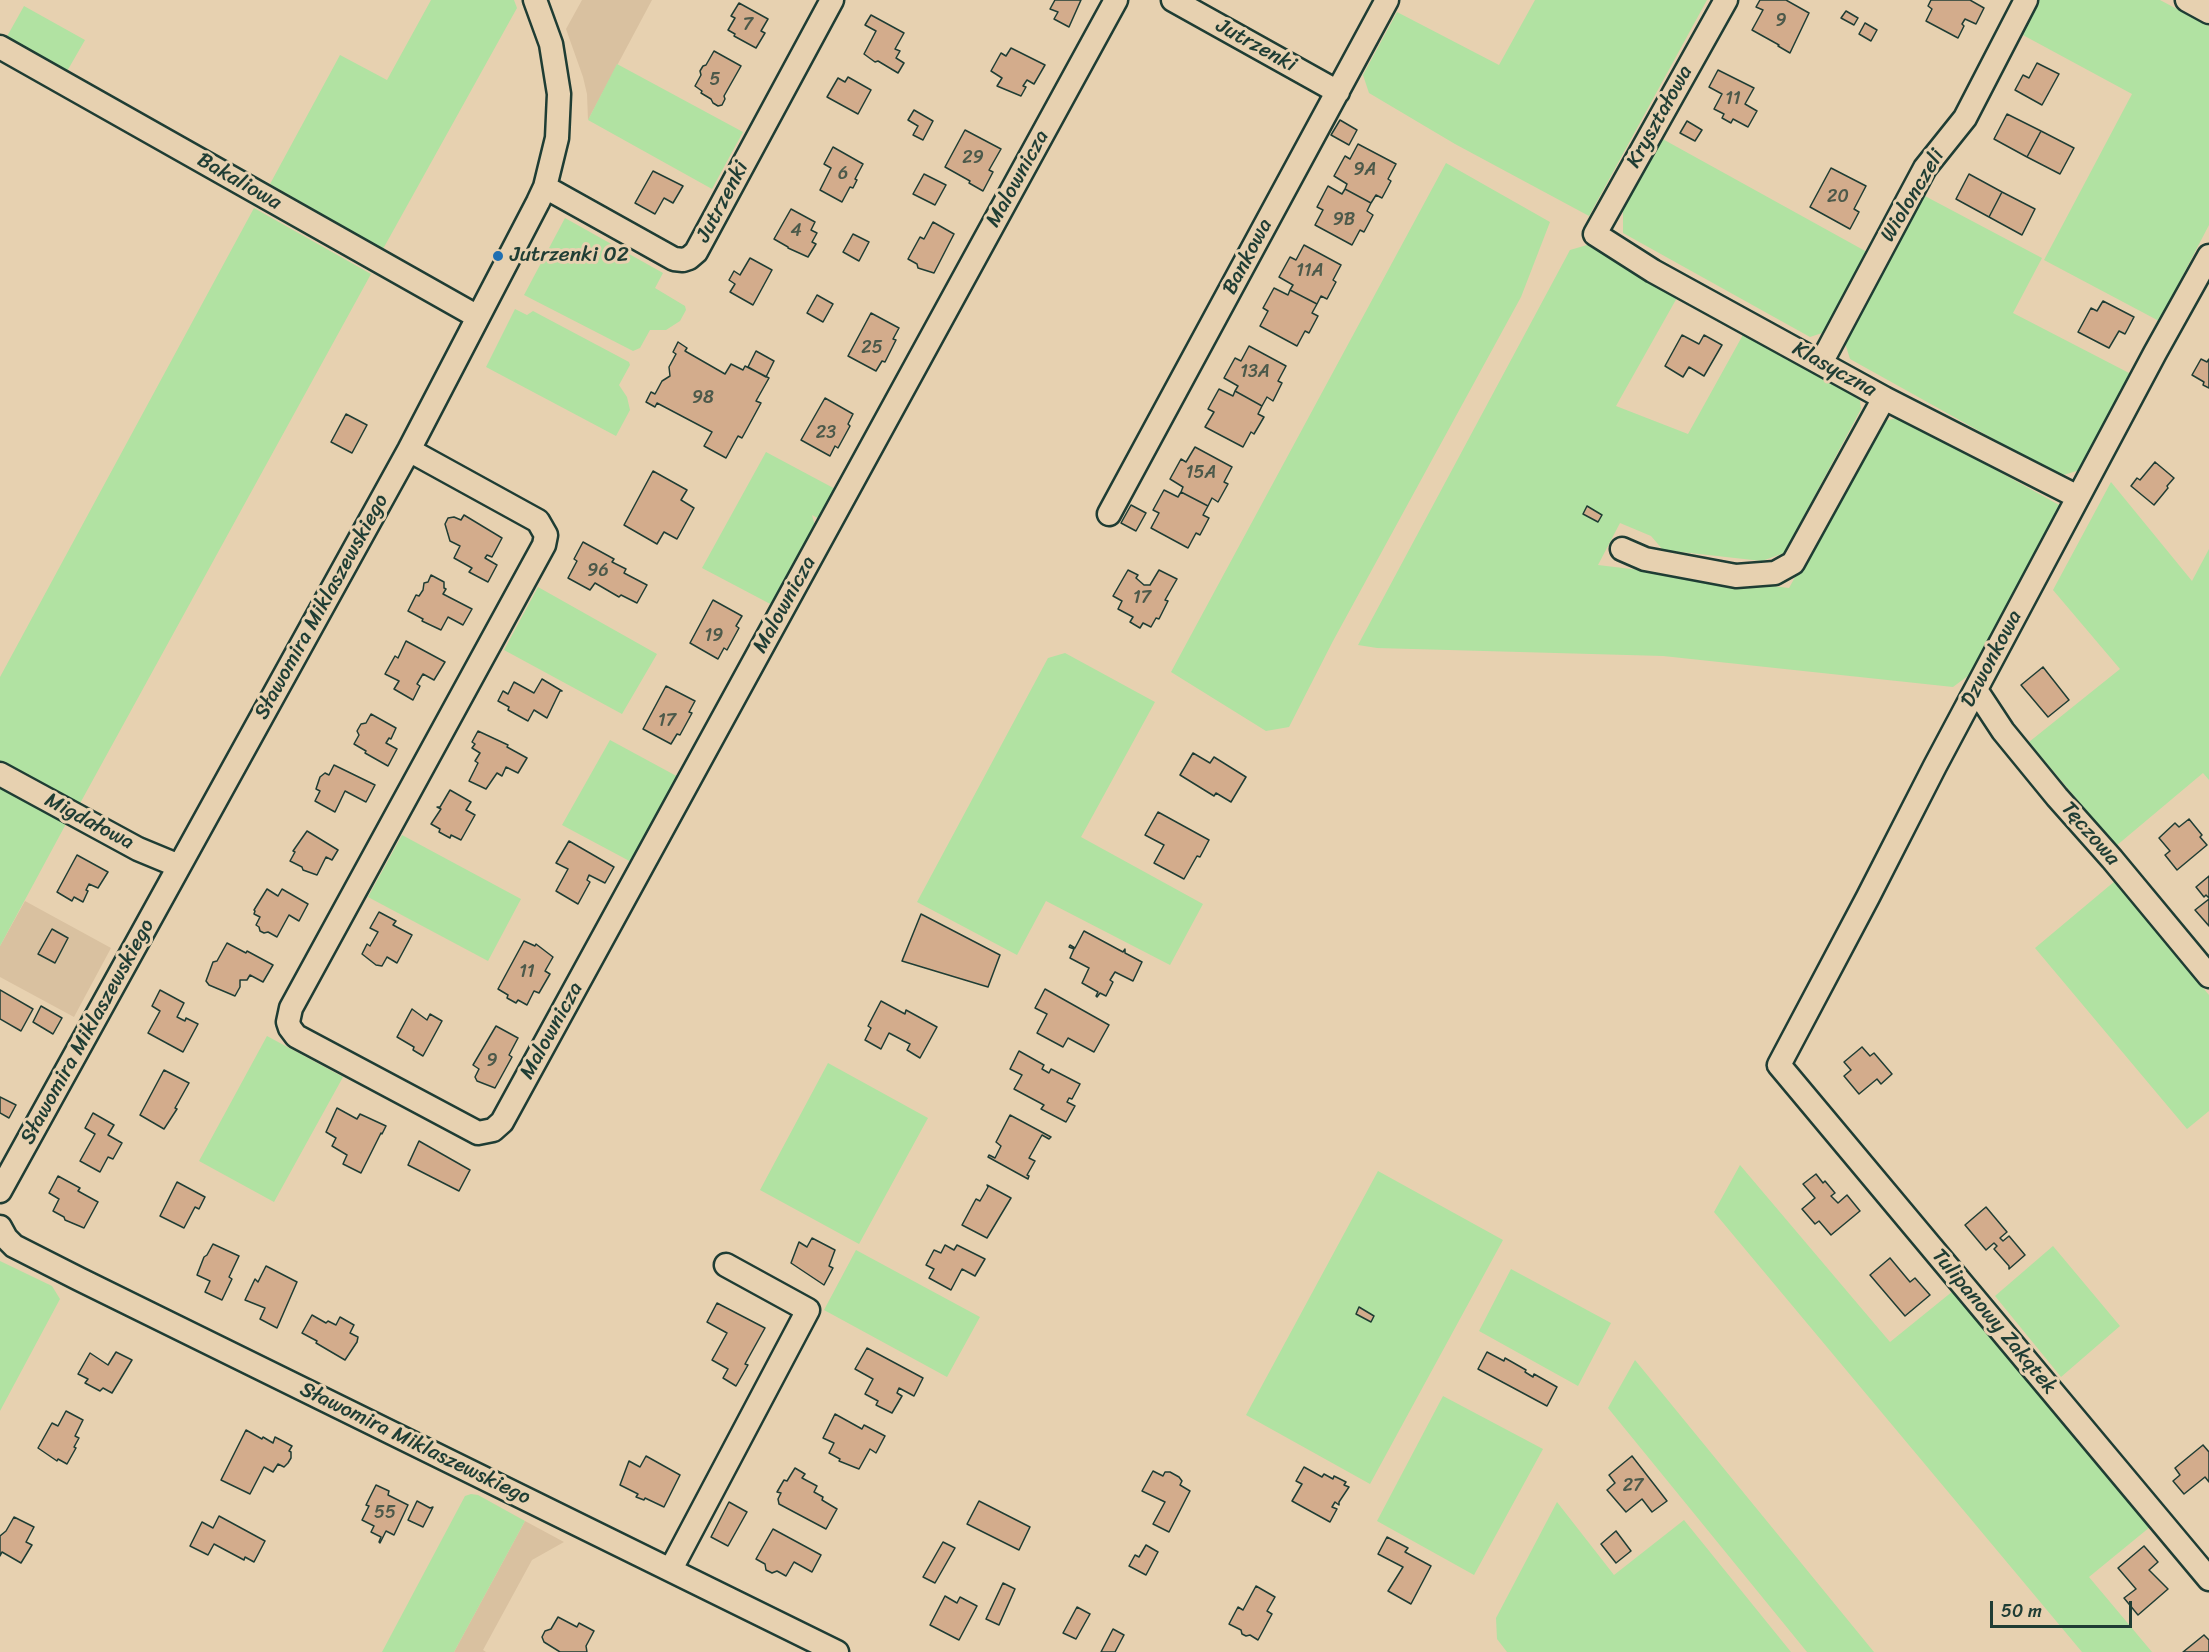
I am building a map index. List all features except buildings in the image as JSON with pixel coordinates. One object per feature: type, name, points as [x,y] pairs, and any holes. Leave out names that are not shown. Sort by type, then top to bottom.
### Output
[{"type":"street","name":"Sławomira Miklaszewskiego","points":[[0,1191],[409,450],[545,187],[557,138],[559,94],[551,44],[535,0]]},
{"type":"street","name":"Jutrzenki","points":[[545,187],[674,259],[690,258],[696,252],[832,0]]},
{"type":"street","name":"Malownicza","points":[[409,450],[538,521],[546,536],[544,544],[291,1008],[288,1022],[296,1036],[478,1132],[494,1130],[502,1122],[1116,0]]},
{"type":"street","name":"Jutrzenki","points":[[1173,0],[1338,92]]},
{"type":"street","name":"Bankowa","points":[[1108,514],[1387,0]]},
{"type":"street","name":"Kryształowa","points":[[1595,234],[1725,0]]},
{"type":"street","name":"Wiolonczeli","points":[[1821,363],[1925,168],[1965,118],[2026,0]]},
{"type":"street","points":[[2187,0],[2209,12]]},
{"type":"street","name":"Bakaliowa","points":[[0,47],[478,317]]},
{"type":"street","name":"Klasyczna","points":[[1595,234],[1653,271],[1884,398],[2078,497]]},
{"type":"street","name":"Dzwonkowa","points":[[1779,1065],[2078,497],[2209,256]]},
{"type":"street","points":[[1622,549],[1645,559],[1736,576],[1775,573],[1793,563],[1884,398]]},
{"type":"street","name":"Tęczowa","points":[[1976,690],[1998,724],[2037,772],[2209,976]]},
{"type":"street","name":"Migdałowa","points":[[0,774],[138,849],[179,866]]},
{"type":"street","name":"Tulipanowy Zakątek","points":[[1779,1065],[2209,1579]]},
{"type":"street","name":"Sławomira Miklaszewskiego","points":[[0,1227],[14,1246],[837,1652]]},
{"type":"street","points":[[671,1569],[808,1310],[726,1265]]},
{"type":"shaded area","points":[[582,0],[652,0],[588,120],[587,94],[583,77],[566,29]]},
{"type":"shaded area","points":[[25,901],[111,948],[74,1017],[0,977],[0,946]]},
{"type":"shaded area","points":[[525,1521],[564,1542],[532,1560],[483,1650],[486,1652],[454,1652]]},
{"type":"green space","points":[[431,0],[514,0],[517,8],[383,249],[270,184],[340,55],[387,80]]},
{"type":"green space","points":[[1535,0],[1707,0],[1589,216],[1455,144],[1369,93],[1363,75],[1397,12],[1499,65]]},
{"type":"green space","points":[[2038,0],[2160,0],[2209,26],[2209,225],[2159,321],[2044,260],[2132,94],[2021,34]]},
{"type":"green space","points":[[24,6],[85,40],[66,73],[5,40]]},
{"type":"green space","points":[[617,64],[743,132],[712,189],[588,120]]},
{"type":"green space","points":[[1659,137],[1867,252],[1825,332],[1810,337],[1623,233],[1623,203]]},
{"type":"green space","points":[[1446,163],[1550,222],[1521,297],[1333,641],[1289,727],[1266,731],[1171,672]]},
{"type":"green space","points":[[1923,195],[2042,258],[2013,313],[2131,374],[2080,470],[2060,476],[1850,359],[1845,343]]},
{"type":"green space","points":[[254,208],[371,274],[78,807],[0,761],[0,677]]},
{"type":"green space","points":[[565,218],[663,273],[655,288],[685,306],[686,310],[680,321],[666,330],[650,330],[640,348],[633,351],[524,295]]},
{"type":"green space","points":[[1587,245],[1678,296],[1616,406],[1688,434],[1744,333],[1859,394],[1861,409],[1784,553],[1762,561],[1663,550],[1651,536],[1620,523],[1598,565],[1789,588],[1881,422],[1900,417],[2061,506],[1969,675],[1953,687],[1663,656],[1377,648],[1358,645],[1570,250]]},
{"type":"green space","points":[[515,309],[527,315],[533,311],[629,362],[630,365],[619,385],[627,397],[630,410],[616,436],[486,367]]},
{"type":"green space","points":[[766,452],[839,491],[823,521],[812,515],[817,533],[776,607],[702,568]]},
{"type":"green space","points":[[2111,482],[2192,581],[2209,549],[2209,780],[2203,773],[2116,846],[2029,742],[2120,669],[2053,590]]},
{"type":"green space","points":[[538,587],[657,654],[622,714],[504,650]]},
{"type":"green space","points":[[1065,653],[1155,702],[1081,837],[1203,904],[1170,965],[1046,901],[1017,955],[917,902],[1048,658]]},
{"type":"green space","points":[[610,740],[682,779],[635,864],[562,825]]},
{"type":"green space","points":[[0,783],[67,822],[0,946]]},
{"type":"green space","points":[[402,835],[521,899],[488,961],[368,897]]},
{"type":"green space","points":[[2115,881],[2209,995],[2209,1111],[2187,1129],[2035,948]]},
{"type":"green space","points":[[267,1036],[343,1077],[274,1202],[199,1161]]},
{"type":"green space","points":[[828,1063],[928,1118],[859,1244],[760,1190]]},
{"type":"green space","points":[[1740,1165],[1890,1342],[1953,1291],[2150,1527],[2089,1577],[2152,1652],[2082,1652],[1714,1212]]},
{"type":"green space","points":[[1378,1171],[1503,1240],[1370,1484],[1246,1415]]},
{"type":"green space","points":[[2053,1246],[2120,1326],[2061,1377],[1995,1296]]},
{"type":"green space","points":[[856,1250],[980,1317],[947,1377],[824,1310]]},
{"type":"green space","points":[[0,1261],[52,1286],[60,1299],[0,1411]]},
{"type":"green space","points":[[1511,1269],[1611,1323],[1578,1386],[1479,1331]]},
{"type":"green space","points":[[1635,1360],[1874,1652],[1807,1652],[1608,1408]]},
{"type":"green space","points":[[1443,1396],[1543,1449],[1474,1575],[1377,1521]]},
{"type":"green space","points":[[478,1495],[525,1521],[454,1652],[382,1652],[465,1496]]},
{"type":"green space","points":[[1557,1502],[1614,1575],[1684,1520],[1791,1652],[1507,1652],[1497,1639],[1496,1618]]},
{"type":"place","name":"Jutrzenki 02","points":[[498,256]]}]
